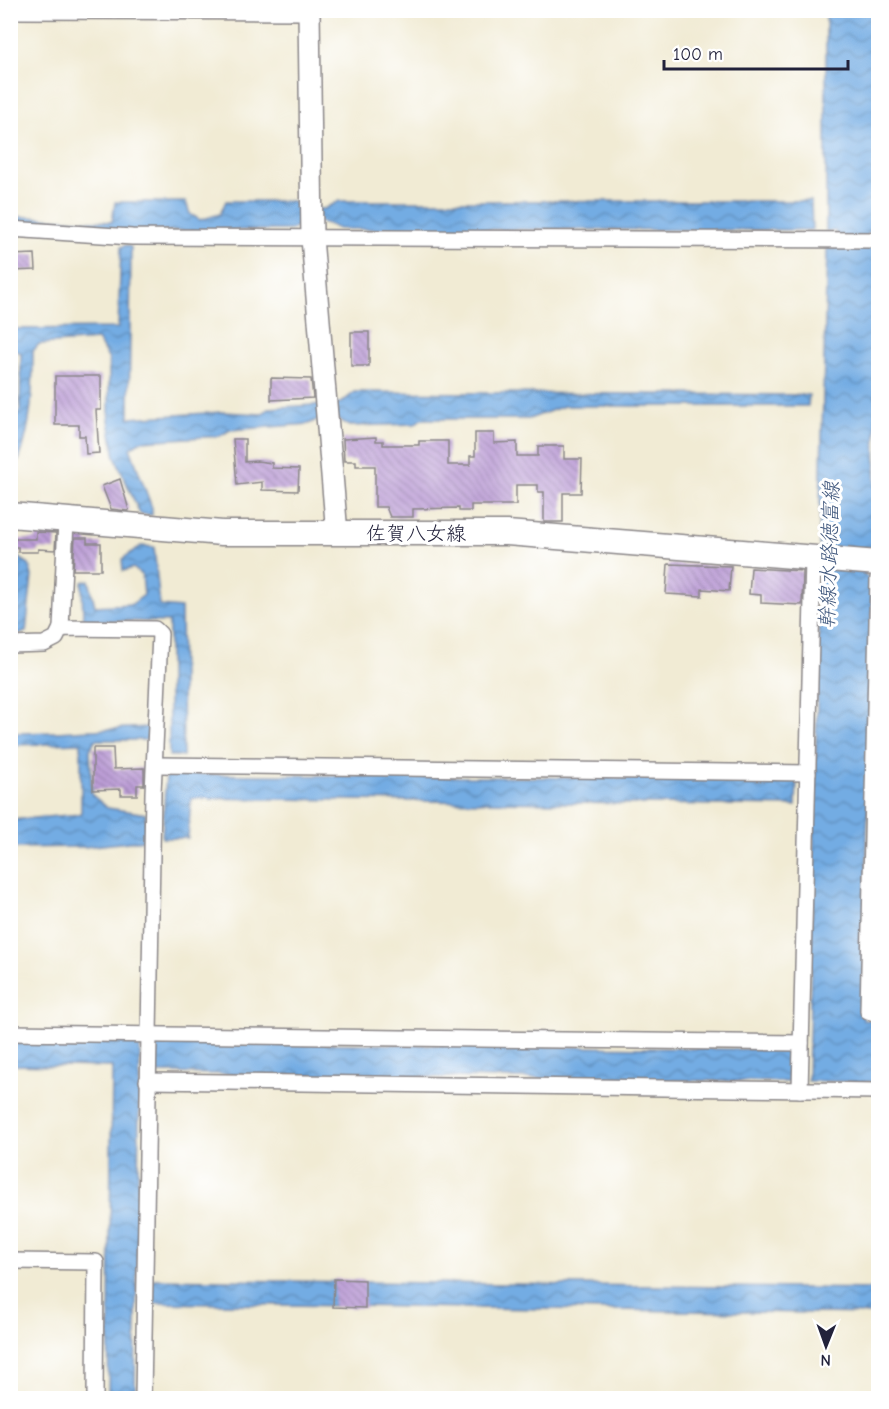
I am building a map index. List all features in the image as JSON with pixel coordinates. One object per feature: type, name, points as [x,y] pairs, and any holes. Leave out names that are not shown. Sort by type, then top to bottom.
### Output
[{"type":"main road","name":"佐賀八女線","points":[[10,515],[222,533],[507,533],[817,559],[875,568]]},
{"type":"street","points":[[10,11],[309,11],[312,233],[337,534]]},
{"type":"street","points":[[10,230],[132,237],[312,233],[878,240]]},
{"type":"street","points":[[10,645],[44,644],[56,638],[61,628],[66,521]]},
{"type":"street","points":[[800,1090],[808,773],[817,559]]},
{"type":"street","points":[[875,568],[876,785],[868,1011],[879,1014]]},
{"type":"street","points":[[61,628],[155,629],[160,634],[157,765],[153,793],[143,1398]]},
{"type":"street","points":[[157,765],[808,773]]},
{"type":"street","points":[[10,1033],[148,1049],[801,1043]]},
{"type":"street","points":[[147,1081],[879,1091]]},
{"type":"street","points":[[10,1261],[96,1262],[95,1398]]},
{"type":"water","name":"幹線水路徳富線","points":[[826,11],[877,11],[876,231],[868,232],[867,248],[877,249],[875,549],[865,555],[865,576],[873,580],[863,1020],[878,1020],[878,1082],[808,1081],[820,576],[824,573],[825,552],[819,545],[827,248],[835,248],[836,231],[826,231]]},
{"type":"water","points":[[226,201],[292,201],[302,209],[324,209],[339,201],[811,201],[812,230],[338,229],[326,223],[314,221],[302,223],[291,230],[127,231],[11,225],[10,216],[112,222],[115,202],[186,202],[190,214],[200,220],[220,214]]},
{"type":"water","points":[[126,245],[131,247],[129,418],[222,412],[262,414],[269,408],[341,403],[355,392],[809,395],[808,406],[564,406],[529,419],[421,419],[415,424],[350,426],[340,420],[316,420],[309,424],[230,430],[220,436],[141,441],[130,448],[152,508],[152,515],[140,514],[115,457],[109,420],[109,360],[98,340],[39,344],[33,351],[32,393],[27,433],[19,460],[11,458],[10,419],[14,420],[20,410],[21,353],[11,348],[11,329],[118,328],[121,247]]},
{"type":"water","points":[[141,546],[154,547],[160,606],[181,608],[183,756],[169,756],[169,622],[83,620],[82,582],[89,580],[95,606],[132,604],[144,595],[142,575],[133,568],[123,571],[122,559]]},
{"type":"water","points":[[10,552],[29,564],[32,576],[26,632],[11,636],[11,619],[17,618],[20,567],[11,566]]},
{"type":"water","points":[[149,727],[147,740],[95,740],[90,750],[92,795],[108,808],[146,814],[145,840],[85,847],[11,848],[11,820],[81,814],[81,743],[11,745],[10,733]]},
{"type":"water","points":[[166,774],[797,780],[796,806],[191,798],[188,838],[162,838]]},
{"type":"water","points":[[11,1041],[140,1042],[135,1398],[108,1398],[112,1067],[11,1065]]},
{"type":"water","points":[[157,1041],[794,1050],[793,1082],[156,1073]]},
{"type":"water","points":[[153,1279],[878,1289],[878,1314],[153,1303]]},
{"type":"building","points":[[35,254],[36,270],[10,271],[10,255]]},
{"type":"building","points":[[351,332],[369,332],[369,366],[351,366]]},
{"type":"building","points":[[55,376],[101,376],[101,410],[96,410],[99,453],[86,454],[85,436],[79,436],[79,425],[55,425]]},
{"type":"building","points":[[271,378],[311,379],[313,398],[271,400]]},
{"type":"building","points":[[475,433],[494,433],[494,443],[517,442],[517,456],[538,456],[538,446],[564,446],[564,459],[582,459],[581,493],[563,493],[563,522],[544,522],[544,492],[538,492],[538,485],[516,485],[516,505],[471,505],[471,511],[459,511],[459,508],[413,509],[413,517],[390,517],[386,507],[375,507],[375,466],[356,466],[356,461],[344,461],[343,439],[376,437],[376,441],[383,441],[383,445],[419,445],[419,441],[448,441],[448,465],[470,465],[470,456],[475,456]]},
{"type":"building","points":[[233,439],[245,439],[245,462],[257,461],[272,463],[272,468],[299,469],[298,491],[262,490],[262,482],[237,485]]},
{"type":"building","points":[[120,479],[129,510],[127,511],[111,509],[102,486]]},
{"type":"building","points":[[36,532],[56,533],[55,550],[38,549],[38,552],[18,552],[18,547],[13,547],[13,539],[36,539]]},
{"type":"building","points":[[75,538],[87,538],[87,543],[101,543],[101,570],[73,570]]},
{"type":"building","points":[[668,564],[731,566],[729,591],[702,589],[702,596],[666,594]]},
{"type":"building","points":[[751,568],[803,571],[802,605],[761,603],[761,595],[749,594]]},
{"type":"building","points":[[93,748],[113,748],[114,769],[144,768],[144,785],[137,785],[137,795],[121,795],[121,789],[93,790]]},
{"type":"building","points":[[334,1279],[365,1280],[365,1308],[333,1307]]}]
